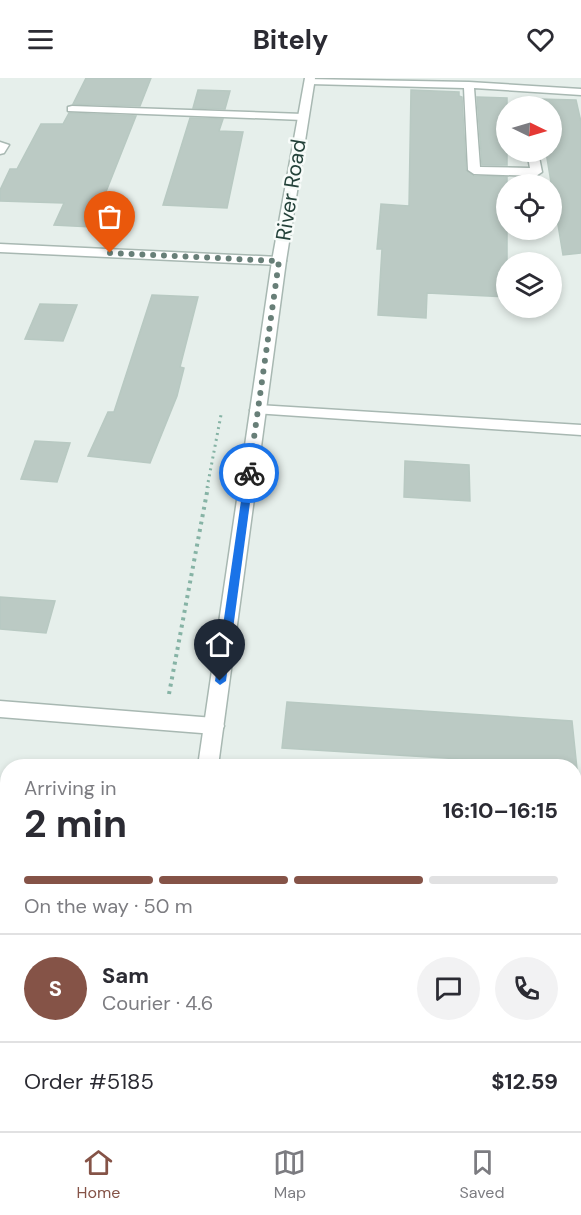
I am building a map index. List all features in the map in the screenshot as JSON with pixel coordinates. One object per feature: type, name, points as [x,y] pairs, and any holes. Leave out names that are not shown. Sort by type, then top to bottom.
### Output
[{"type":"street","points":[[310,80],[469,85],[524,94],[581,92]]},
{"type":"street","name":"River Road","points":[[209,759],[279,261],[310,80]]},
{"type":"street","points":[[469,85],[474,170],[536,172],[534,162]]},
{"type":"street","points":[[72,109],[303,117]]},
{"type":"street","points":[[0,248],[279,261]]},
{"type":"street","points":[[258,411],[581,430]]},
{"type":"street","points":[[0,709],[214,726]]},
{"type":"path","points":[[164,722],[221,415]]},
{"type":"building","points":[[86,78],[151,78],[140,106],[73,104]]},
{"type":"building","points":[[198,90],[230,91],[225,109],[193,108]]},
{"type":"building","points":[[411,90],[459,92],[459,96],[462,97],[466,170],[474,176],[496,177],[496,240],[507,240],[507,252],[496,252],[496,296],[427,293],[426,318],[378,315],[382,249],[377,249],[381,204],[409,206]]},
{"type":"building","points":[[477,97],[496,98],[496,162],[507,162],[507,165],[482,165]]},
{"type":"building","points":[[562,100],[576,100],[581,122],[581,253],[563,255],[561,240],[562,174],[550,174],[548,162],[562,162]]},
{"type":"building","points":[[69,113],[136,116],[92,227],[54,225],[64,203],[0,201],[0,190],[10,169],[17,169],[41,124],[63,124]]},
{"type":"building","points":[[190,118],[223,119],[219,131],[243,132],[227,208],[163,205]]},
{"type":"building","points":[[152,295],[198,297],[180,367],[184,368],[177,396],[150,463],[88,456],[108,412],[114,412]]},
{"type":"building","points":[[40,304],[77,305],[63,341],[25,339]]},
{"type":"building","points":[[35,441],[70,443],[57,482],[21,479]]},
{"type":"building","points":[[405,461],[469,465],[470,501],[404,497]]},
{"type":"building","points":[[0,597],[55,601],[46,633],[0,629]]},
{"type":"building","points":[[287,702],[572,721],[576,759],[460,759],[282,748]]},
{"type":"way so far","points":[[110,253],[279,261],[249,473]]},
{"type":"route","points":[[220,681],[249,473]]}]
